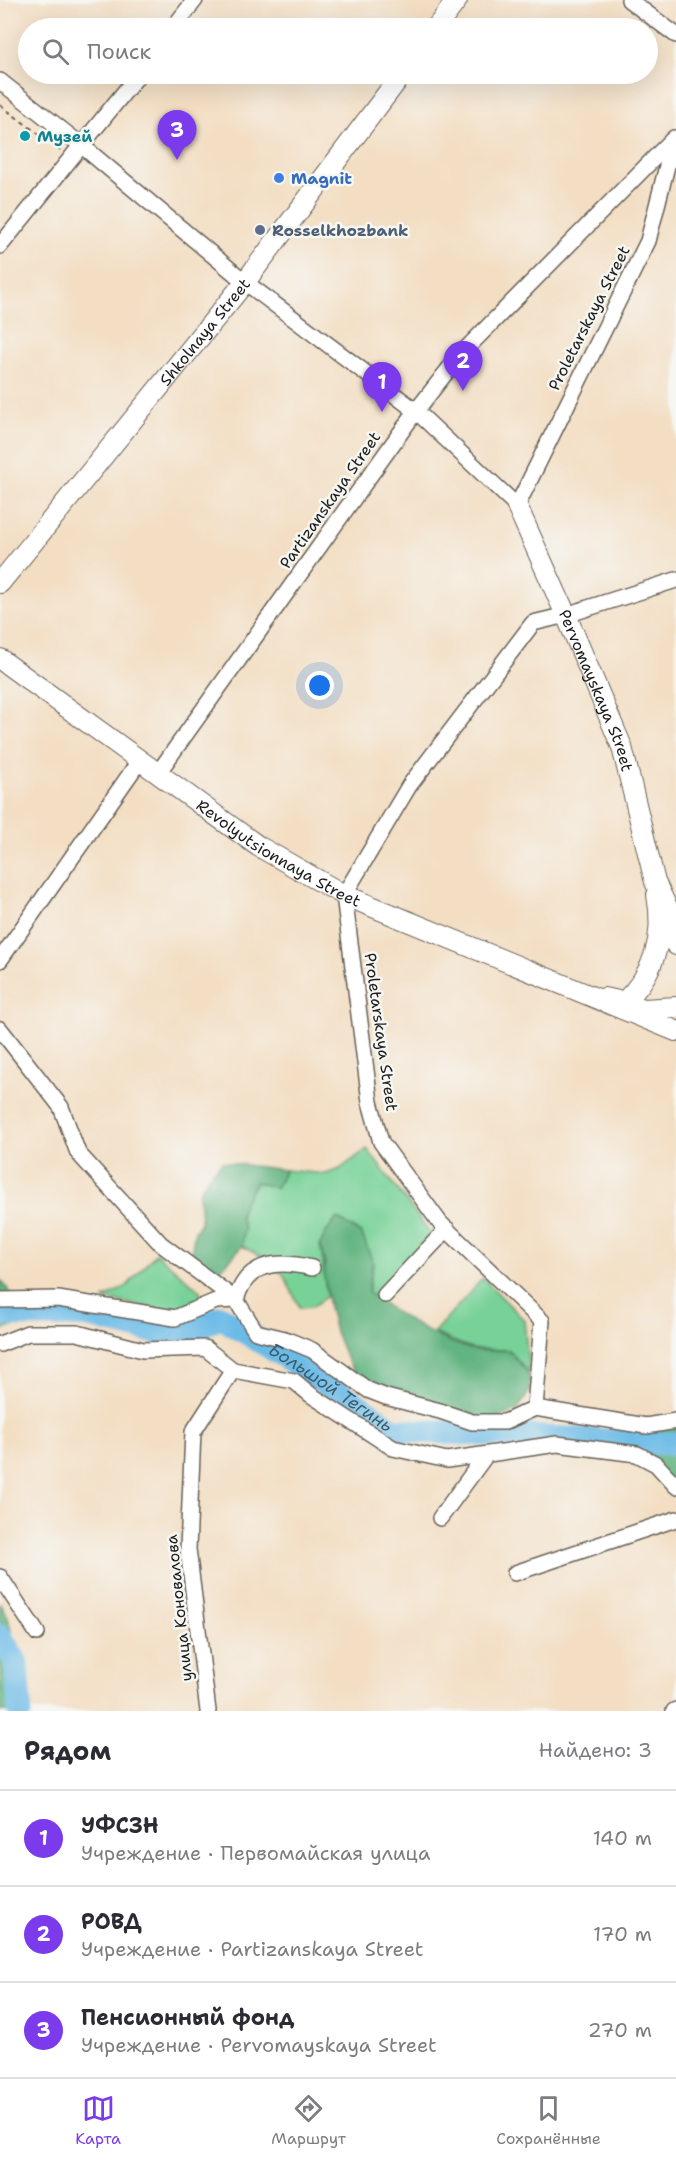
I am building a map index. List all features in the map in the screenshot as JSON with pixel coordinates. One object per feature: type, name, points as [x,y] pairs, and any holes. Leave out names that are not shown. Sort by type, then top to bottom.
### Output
[{"type":"street","points":[[181,18],[195,0]]},
{"type":"street","points":[[444,18],[457,0]]},
{"type":"street","points":[[629,0],[653,18]]},
{"type":"street","points":[[658,22],[676,35]]},
{"type":"street","points":[[0,81],[81,145],[245,282],[416,411],[517,506]]},
{"type":"street","points":[[0,246],[131,84]]},
{"type":"street","name":"Shkolnaya Street","points":[[0,583],[245,282],[394,84]]},
{"type":"street","name":"Partizanskaya Street","points":[[158,773],[416,411],[459,356],[675,136]]},
{"type":"street","name":"Proletarskaya Street","points":[[517,506],[648,241],[675,136]]},
{"type":"street","name":"Pervomayskaya Street","points":[[517,506],[622,747],[655,882],[668,912],[676,945]]},
{"type":"street","points":[[344,894],[409,786],[533,623],[566,615],[676,580]]},
{"type":"street","name":"Revolyutsionnaya Street","points":[[0,659],[258,846],[344,894],[587,995]]},
{"type":"street","points":[[0,960],[140,760]]},
{"type":"street","name":"Proletarskaya Street","points":[[344,894],[369,1102],[381,1142],[440,1223],[542,1321],[535,1408]]},
{"type":"street","points":[[624,1002],[639,987],[650,970],[668,912]]},
{"type":"street","points":[[587,995],[624,1002],[644,1009],[676,1007]]},
{"type":"street","points":[[587,995],[672,1027]]},
{"type":"street","points":[[0,1029],[61,1107],[78,1154],[161,1244],[236,1300],[256,1332],[285,1339],[312,1350],[368,1390],[472,1422],[505,1422],[535,1408],[646,1426],[676,1421]]},
{"type":"street","points":[[385,1295],[447,1229]]},
{"type":"street","points":[[236,1300],[239,1289],[251,1272],[262,1266],[294,1264],[312,1268]]},
{"type":"street","points":[[0,1300],[58,1299],[175,1318],[216,1301],[236,1300]]},
{"type":"street","points":[[0,1344],[28,1333],[77,1333],[142,1350],[205,1348],[233,1370],[294,1381],[311,1395],[393,1448],[447,1460],[558,1444],[637,1454],[656,1464],[676,1486]]},
{"type":"street","name":"улица Коновалова","points":[[208,1711],[188,1549],[192,1432],[233,1370]]},
{"type":"street","points":[[440,1518],[486,1455]]},
{"type":"street","points":[[515,1573],[676,1519]]},
{"type":"street","points":[[0,1577],[37,1633]]},
{"type":"path","points":[[0,105],[70,158]]},
{"type":"green space","points":[[367,1149],[431,1234],[374,1297],[368,1292],[373,1263],[320,1245],[327,1296],[312,1307],[300,1308],[283,1274],[242,1246],[243,1203],[256,1182],[276,1188],[285,1170],[326,1174],[340,1169]]},
{"type":"green space","points":[[222,1162],[285,1170],[276,1188],[256,1182],[244,1202],[240,1216],[244,1229],[242,1246],[218,1273],[209,1272],[191,1258],[194,1234],[201,1222],[199,1193],[208,1177]]},
{"type":"green space","points":[[337,1218],[362,1234],[373,1263],[368,1292],[404,1318],[444,1339],[471,1349],[509,1350],[529,1374],[530,1390],[517,1411],[488,1421],[370,1387],[354,1372],[335,1332],[328,1302],[324,1276],[325,1264],[320,1245]]},
{"type":"green space","points":[[156,1253],[200,1291],[201,1299],[170,1312],[104,1299],[127,1286]]},
{"type":"green space","points":[[483,1278],[524,1320],[529,1374],[509,1350],[473,1349],[433,1333]]},
{"type":"green space","points":[[0,1279],[22,1308],[23,1324],[0,1330]]},
{"type":"green space","points":[[676,1421],[676,1486],[637,1454],[646,1426]]},
{"type":"green space","points":[[0,1602],[8,1617],[27,1673],[26,1711],[0,1711]]},
{"type":"waterway","name":"Большой Тегинь","points":[[0,1315],[87,1316],[176,1337],[221,1317],[303,1368],[394,1430],[676,1444]]},
{"type":"waterway","name":"Большой Тегинь","points":[[0,1636],[16,1662],[20,1711]]},
{"type":"place","name":"Музей","points":[[25,136]]},
{"type":"place","name":"Пенсионный фонд","points":[[177,160]]},
{"type":"place","name":"Magnit","points":[[279,178]]},
{"type":"place","name":"Rosselkhozbank","points":[[260,230]]},
{"type":"place","name":"РОВД","points":[[463,391]]},
{"type":"place","name":"УФСЗН","points":[[382,412]]}]
